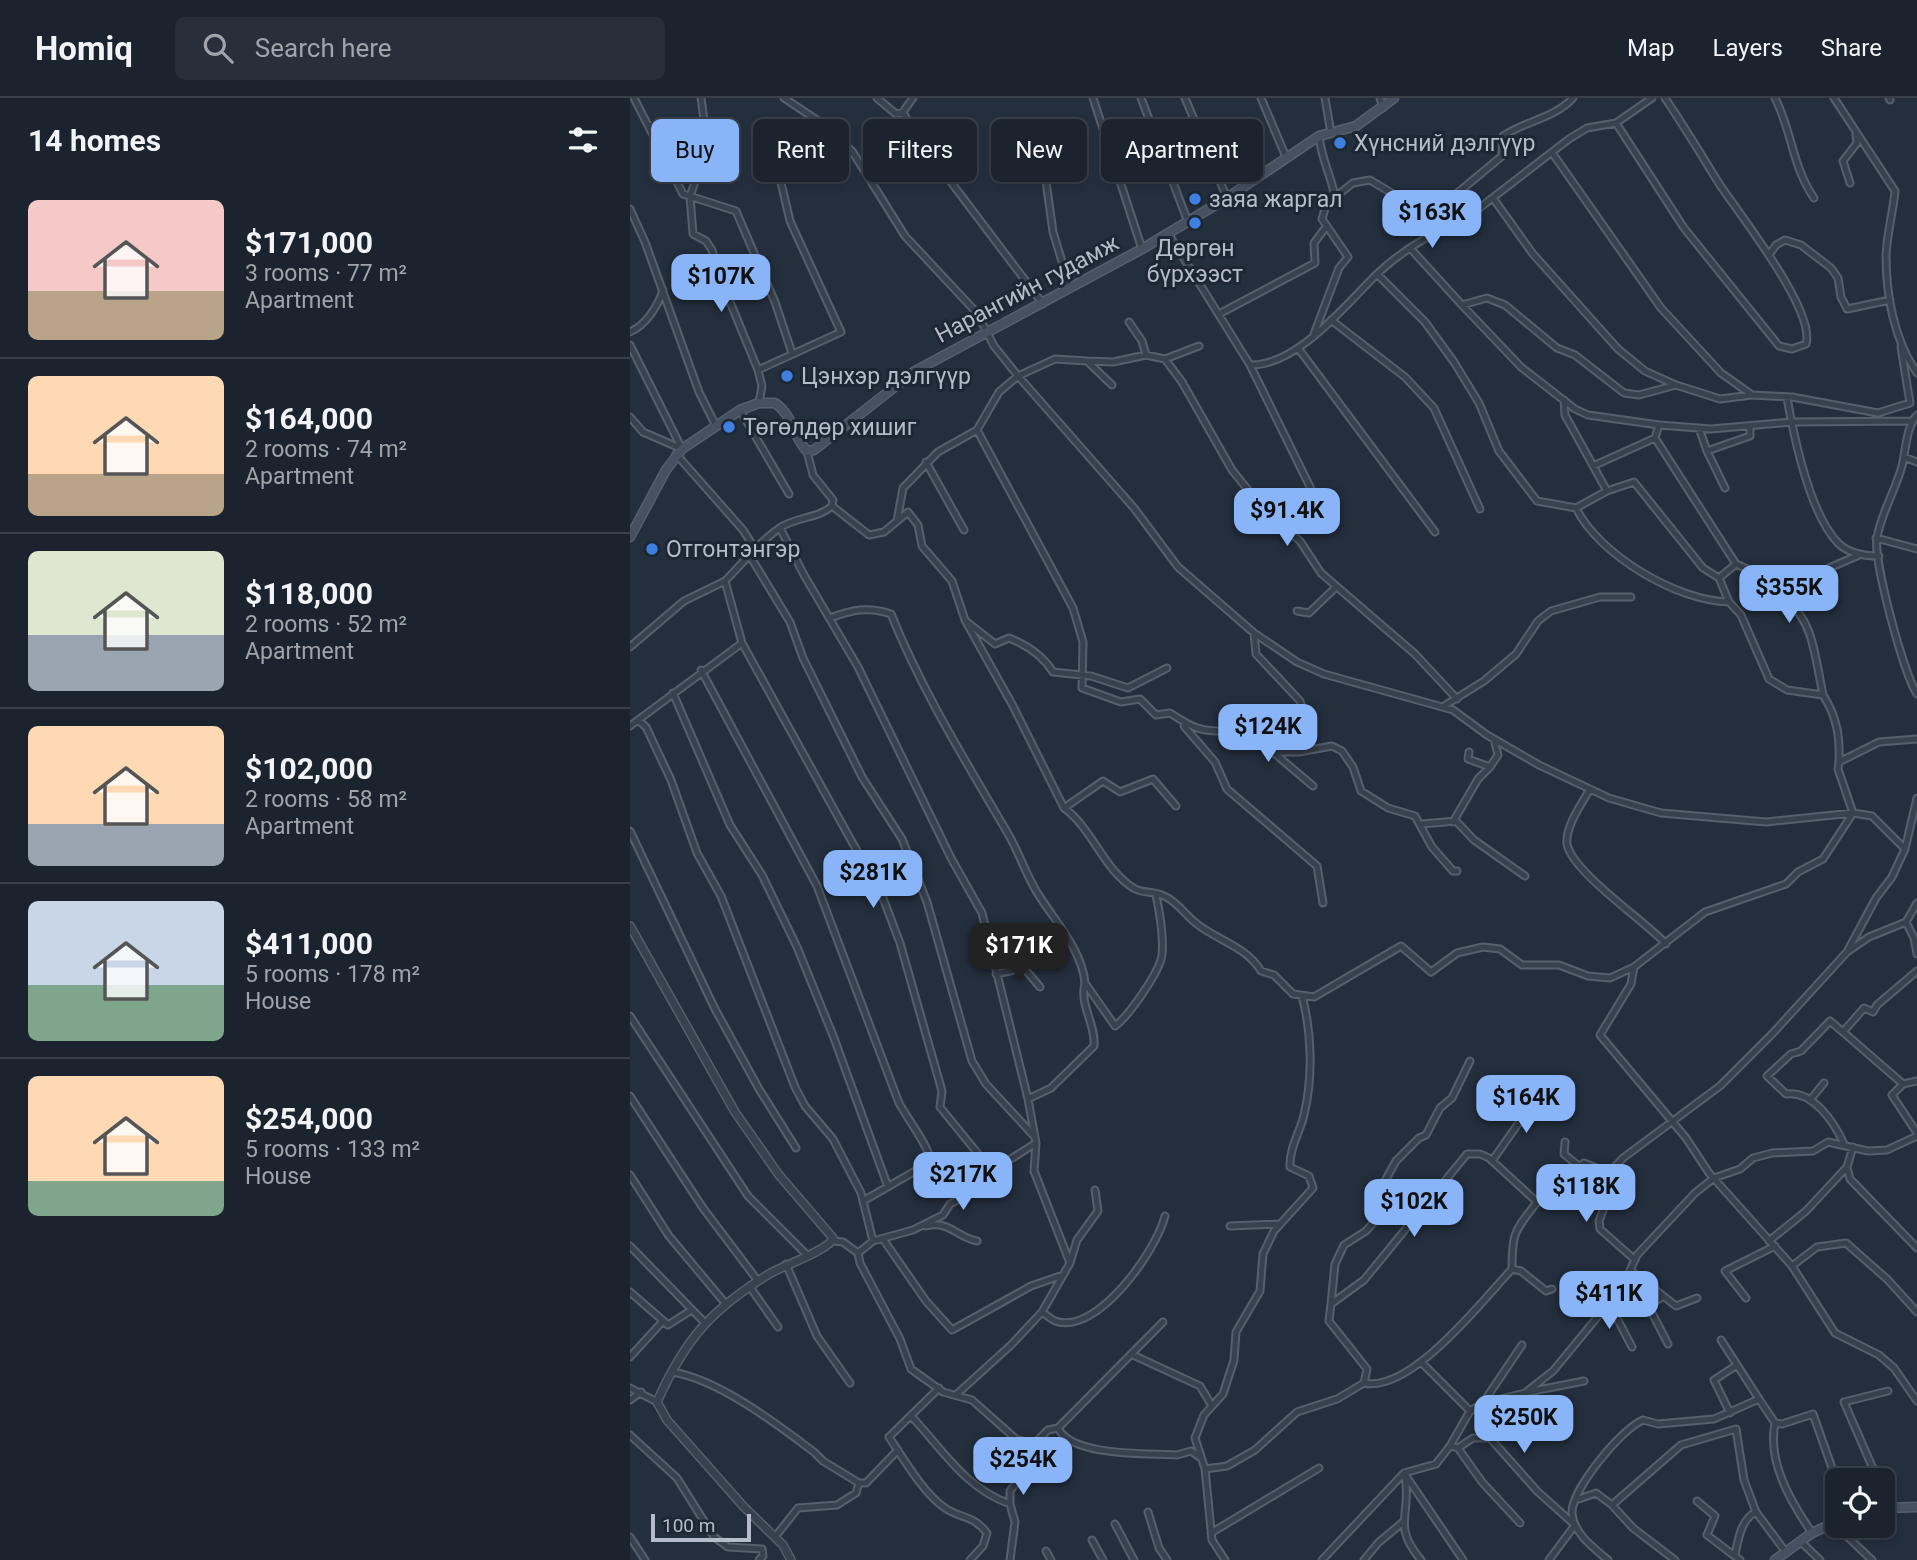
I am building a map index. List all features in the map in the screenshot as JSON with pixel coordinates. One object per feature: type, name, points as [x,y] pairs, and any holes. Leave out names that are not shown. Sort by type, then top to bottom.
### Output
[{"type":"main road","name":"Нарангийн гудамж","points":[[807,451],[823,445],[915,371],[1142,249],[1227,198],[1319,136],[1356,126],[1394,98]]},
{"type":"main road","points":[[630,537],[679,452],[740,410],[759,403],[775,403],[784,409],[807,451]]},
{"type":"main road","points":[[1895,1508],[1917,1507]]},
{"type":"main road","points":[[1774,1560],[1825,1527]]},
{"type":"street","points":[[634,98],[682,194],[736,211],[775,302],[792,353]]},
{"type":"street","points":[[701,98],[706,134],[702,163],[690,196],[693,234],[706,241],[712,250],[719,275],[758,370],[762,386],[759,403]]},
{"type":"street","points":[[784,98],[826,126],[852,151],[905,236],[977,313],[994,346],[1135,508],[1178,567],[1254,633],[1297,662],[1375,691],[1444,706],[1494,738],[1590,789],[1661,813],[1766,822],[1853,813],[1872,816],[1905,849]]},
{"type":"street","points":[[877,98],[896,114],[903,112],[913,98]]},
{"type":"street","points":[[1093,98],[1142,249]]},
{"type":"street","points":[[1141,98],[1188,222]]},
{"type":"street","points":[[1185,98],[1227,198]]},
{"type":"street","points":[[1261,98],[1286,158]]},
{"type":"street","points":[[1325,98],[1331,133]]},
{"type":"street","points":[[1380,98],[1383,108]]},
{"type":"street","points":[[1437,210],[1502,156],[1503,136],[1514,128],[1558,111],[1573,98]]},
{"type":"street","points":[[1250,365],[1269,362],[1298,348],[1410,248],[1441,229],[1460,223],[1587,128],[1616,123],[1652,98]]},
{"type":"street","points":[[1616,123],[1684,228],[1779,346],[1791,349],[1806,344],[1809,335],[1803,315],[1769,256],[1665,98]]},
{"type":"street","points":[[1775,98],[1784,115],[1800,178],[1814,198]]},
{"type":"street","points":[[1493,198],[1533,254],[1618,349],[1645,371],[1676,385],[1720,399],[1752,395],[1787,398],[1878,413],[1910,403],[1890,300],[1886,254],[1895,191],[1834,98]]},
{"type":"street","points":[[903,112],[914,133],[1043,304]]},
{"type":"street","points":[[1850,183],[1843,161],[1857,143],[1856,132]]},
{"type":"street","points":[[1319,136],[1321,154],[1332,178],[1335,197]]},
{"type":"street","points":[[1553,154],[1661,308],[1721,373],[1752,395]]},
{"type":"street","points":[[1314,335],[1339,268],[1348,257],[1322,219],[1324,208],[1335,197],[1353,184],[1370,180],[1413,205],[1437,210],[1460,223]]},
{"type":"street","points":[[758,370],[841,332],[790,221],[781,182]]},
{"type":"street","points":[[1046,182],[1053,232],[1070,289]]},
{"type":"street","points":[[630,209],[645,242],[699,392],[716,426]]},
{"type":"street","points":[[1219,314],[1315,262],[1316,237],[1326,226]]},
{"type":"street","points":[[1168,233],[1250,365],[1316,499]]},
{"type":"street","points":[[1769,256],[1776,245],[1785,240],[1801,245],[1834,273],[1847,309],[1890,300]]},
{"type":"street","points":[[1410,248],[1521,368],[1588,415],[1699,428],[1750,427],[1792,422],[1912,421]]},
{"type":"street","points":[[1377,275],[1424,322],[1454,362],[1479,402],[1499,451],[1537,501],[1576,508],[1607,491],[1634,482],[1703,568],[1719,578],[1729,602],[1741,615],[1769,679],[1787,690],[1824,695]]},
{"type":"street","points":[[630,332],[637,329],[659,304],[663,290]]},
{"type":"street","points":[[1462,305],[1487,298],[1505,305],[1557,348],[1575,355],[1624,393],[1639,395],[1676,385]]},
{"type":"street","points":[[1331,320],[1405,377],[1434,408],[1480,509]]},
{"type":"street","points":[[1129,322],[1142,341],[1146,355]]},
{"type":"street","points":[[630,345],[679,452],[743,530],[755,549]]},
{"type":"street","points":[[897,521],[903,488],[926,463],[954,441],[977,430],[999,392],[1018,376],[1055,359],[1113,362],[1146,355],[1165,359],[1199,345]]},
{"type":"street","points":[[1901,347],[1917,373]]},
{"type":"street","points":[[1298,348],[1434,532]]},
{"type":"street","points":[[1165,359],[1182,382],[1232,470],[1269,516],[1300,541],[1321,573],[1415,654],[1457,699]]},
{"type":"street","points":[[1087,361],[1112,385]]},
{"type":"street","points":[[1787,398],[1803,475],[1819,510],[1838,543],[1859,555]]},
{"type":"street","points":[[1564,400],[1565,415],[1607,491]]},
{"type":"street","points":[[740,410],[789,494]]},
{"type":"street","points":[[1917,415],[1912,421],[1904,457],[1877,538],[1878,556],[1898,646],[1910,684],[1917,695]]},
{"type":"street","points":[[630,417],[643,432]]},
{"type":"street","points":[[1593,466],[1655,438],[1659,425]]},
{"type":"street","points":[[630,427],[679,452]]},
{"type":"street","points":[[1707,450],[1750,436],[1750,427]]},
{"type":"street","points":[[1699,428],[1725,488]]},
{"type":"street","points":[[977,430],[1073,608],[1083,642],[1080,676],[1082,688],[1121,702],[1140,699],[1156,715],[1170,713],[1215,762],[1227,789],[1317,866],[1324,903]]},
{"type":"street","points":[[1655,438],[1735,564],[1758,573],[1783,597],[1810,633],[1824,695],[1835,713],[1840,738],[1838,769],[1853,813]]},
{"type":"street","points":[[630,647],[684,601],[725,581],[755,549],[780,528],[799,518],[827,511],[832,506],[833,500],[813,475],[807,451]]},
{"type":"street","points":[[1904,457],[1917,462]]},
{"type":"street","points":[[926,463],[964,530]]},
{"type":"street","points":[[832,506],[869,535],[884,532],[908,512],[918,525],[922,545],[952,581],[965,620],[1013,706],[1064,808],[1075,816],[1104,860],[1129,886],[1143,894],[1163,895],[1198,925],[1217,934],[1256,962],[1261,971],[1274,975],[1293,994],[1314,997],[1401,946],[1431,972],[1457,953],[1483,947],[1500,949],[1522,965],[1559,965],[1588,976],[1610,978],[1634,967],[1705,912],[1786,884],[1798,872],[1823,859],[1853,813]]},
{"type":"street","points":[[1576,508],[1584,524],[1599,539],[1645,574],[1688,595],[1709,602],[1729,602]]},
{"type":"street","points":[[780,528],[858,667],[951,858],[982,913],[1028,1099],[1035,1143],[1034,1171],[1070,1263]]},
{"type":"street","points":[[1877,538],[1917,549]]},
{"type":"street","points":[[1783,597],[1829,568],[1859,555],[1878,556]]},
{"type":"street","points":[[750,556],[790,622],[803,658],[862,777],[902,839],[927,902],[972,1060],[986,1084],[1034,1136]]},
{"type":"street","points":[[1719,578],[1735,564]]},
{"type":"street","points":[[725,581],[742,643],[883,898],[900,943],[940,1082],[940,1107],[992,1171]]},
{"type":"street","points":[[1297,611],[1309,613],[1336,587]]},
{"type":"street","points":[[1444,706],[1516,654],[1538,621],[1551,611],[1600,597],[1631,597]]},
{"type":"street","points":[[830,618],[854,609],[878,610],[891,614],[912,667],[972,778],[1008,833],[1038,894],[1077,954],[1086,983],[1115,1026],[1127,1017],[1139,1002],[1162,958],[1161,919],[1156,895]]},
{"type":"street","points":[[965,620],[995,643],[1009,638],[1043,657],[1053,672],[1128,688],[1167,668]]},
{"type":"street","points":[[1230,731],[1235,723],[1258,722],[1275,727],[1292,722],[1303,710],[1300,701],[1256,654],[1254,633]]},
{"type":"street","points":[[630,726],[701,670],[742,643]]},
{"type":"street","points":[[701,670],[817,886],[899,1103],[913,1131],[930,1153],[931,1162],[863,1201]]},
{"type":"street","points":[[673,693],[730,825],[762,875],[797,947],[834,1038],[888,1187]]},
{"type":"street","points":[[638,720],[646,727],[665,768],[697,853],[721,896],[795,1087],[805,1106],[833,1139],[863,1201],[873,1241]]},
{"type":"street","points":[[1184,726],[1208,732],[1230,731],[1274,752],[1313,786]]},
{"type":"street","points":[[1453,821],[1478,779],[1498,755],[1494,738]]},
{"type":"street","points":[[1839,762],[1880,742],[1917,739]]},
{"type":"street","points":[[1274,752],[1299,752],[1332,746],[1342,751],[1361,791],[1388,808],[1415,816],[1422,824],[1432,847],[1453,871],[1457,871]]},
{"type":"street","points":[[1469,752],[1468,759],[1490,767]]},
{"type":"street","points":[[1064,808],[1103,781],[1121,792],[1153,779],[1176,806]]},
{"type":"street","points":[[1590,789],[1570,829],[1567,844],[1574,858],[1617,902],[1666,943]]},
{"type":"street","points":[[1847,952],[1876,898],[1892,877],[1905,849],[1917,798]]},
{"type":"street","points":[[1422,824],[1453,821],[1525,876]]},
{"type":"street","points":[[630,831],[715,1009],[759,1089],[796,1148]]},
{"type":"street","points":[[1635,1260],[1600,1229],[1599,1221],[1611,1190],[1605,1179],[1609,1172],[1670,1122],[1720,1086],[1847,952],[1869,937],[1906,922],[1917,903]]},
{"type":"street","points":[[1906,922],[1914,938],[1917,954]]},
{"type":"street","points":[[630,926],[734,1112],[779,1175],[831,1234],[833,1241]]},
{"type":"street","points":[[1634,967],[1631,984],[1600,1035],[1686,1138],[1714,1178],[1791,1266],[1835,1333],[1879,1355],[1894,1368],[1917,1401]]},
{"type":"street","points":[[996,974],[1024,968],[1040,987]]},
{"type":"street","points":[[1830,1021],[1843,1032],[1864,1008],[1873,1012],[1877,1005],[1917,971]]},
{"type":"street","points":[[1028,1099],[1051,1088],[1094,1046],[1093,1030],[1083,999],[1086,983]]},
{"type":"street","points":[[1225,1560],[1212,1540],[1205,1469],[1195,1438],[1204,1415],[1223,1394],[1234,1360],[1236,1332],[1260,1291],[1263,1254],[1280,1224],[1313,1188],[1309,1177],[1290,1167],[1304,1115],[1310,1064],[1310,1023],[1302,996]]},
{"type":"street","points":[[630,1016],[748,1196],[807,1255]]},
{"type":"street","points":[[1825,1016],[1903,1084]]},
{"type":"street","points":[[1830,1021],[1801,1051],[1791,1054],[1767,1076],[1786,1094],[1795,1093],[1810,1100],[1836,1126],[1844,1143]]},
{"type":"street","points":[[1364,1383],[1367,1368],[1329,1321],[1335,1264],[1344,1245],[1366,1231],[1373,1223],[1381,1188],[1396,1161],[1419,1138],[1426,1135],[1440,1108],[1452,1098],[1470,1060]]},
{"type":"street","points":[[1525,1393],[1553,1371],[1623,1286],[1635,1260],[1695,1193],[1714,1178],[1763,1156],[1812,1151],[1828,1142],[1844,1143],[1868,1151],[1887,1150],[1917,1135],[1892,1095],[1903,1084],[1917,1081]]},
{"type":"street","points":[[1810,1100],[1824,1083]]},
{"type":"street","points":[[1492,1161],[1539,1094]]},
{"type":"street","points":[[630,1096],[703,1208],[758,1281]]},
{"type":"street","points":[[1565,1142],[1564,1154],[1580,1167]]},
{"type":"street","points":[[913,1230],[943,1215],[950,1204],[966,1196],[992,1171],[1035,1143]]},
{"type":"street","points":[[1769,1241],[1806,1211],[1847,1167],[1853,1147]]},
{"type":"street","points":[[1331,1304],[1364,1280],[1467,1154],[1480,1154],[1492,1161],[1537,1202]]},
{"type":"street","points":[[1205,1469],[1227,1466],[1255,1450],[1297,1412],[1337,1399],[1364,1383],[1376,1385],[1388,1382],[1422,1363],[1512,1269],[1512,1239],[1520,1222],[1537,1202],[1584,1163],[1609,1172]]},
{"type":"street","points":[[1847,1167],[1850,1179],[1917,1248]]},
{"type":"street","points":[[630,1175],[668,1236],[725,1303]]},
{"type":"street","points":[[957,1394],[1011,1345],[1041,1312],[1070,1263],[1077,1240],[1098,1211],[1096,1191]]},
{"type":"street","points":[[1041,1312],[1057,1322],[1079,1320],[1113,1299],[1141,1266],[1161,1231],[1165,1216]]},
{"type":"street","points":[[859,1253],[873,1241],[940,1224],[977,1241]]},
{"type":"street","points":[[1230,1226],[1280,1224]]},
{"type":"street","points":[[883,1238],[926,1301],[952,1330],[1031,1286],[1063,1275]]},
{"type":"street","points":[[657,1402],[672,1372],[704,1322],[725,1303],[786,1265],[833,1241],[843,1242],[859,1253],[869,1283],[900,1339],[911,1369],[939,1388],[972,1400],[1016,1439],[1034,1444]]},
{"type":"street","points":[[1791,1266],[1817,1247],[1846,1243],[1887,1279],[1917,1312]]},
{"type":"street","points":[[630,1246],[690,1311],[704,1322]]},
{"type":"street","points":[[1746,1298],[1725,1271],[1774,1246]]},
{"type":"street","points":[[786,1265],[817,1336],[850,1383]]},
{"type":"street","points":[[1512,1269],[1521,1271],[1546,1291],[1552,1289]]},
{"type":"street","points":[[1630,1270],[1676,1306],[1697,1298]]},
{"type":"street","points":[[750,1287],[778,1327]]},
{"type":"street","points":[[630,1292],[663,1321],[673,1324],[690,1311]]},
{"type":"street","points":[[1662,1297],[1653,1303],[1650,1309],[1668,1343]]},
{"type":"street","points":[[1609,1303],[1632,1347]]},
{"type":"street","points":[[630,1357],[663,1321]]},
{"type":"street","points":[[1034,1444],[1048,1430],[1058,1428],[1163,1322]]},
{"type":"street","points":[[1721,1340],[1775,1423],[1772,1438],[1786,1492],[1812,1534]]},
{"type":"street","points":[[1483,1403],[1522,1345]]},
{"type":"street","points":[[1133,1354],[1200,1386],[1212,1406]]},
{"type":"street","points":[[1422,1363],[1470,1411]]},
{"type":"street","points":[[1730,1413],[1714,1381],[1737,1365]]},
{"type":"street","points":[[672,1372],[694,1376],[747,1404],[823,1461],[859,1483],[866,1483],[898,1450]]},
{"type":"street","points":[[1322,1560],[1404,1473],[1436,1464],[1450,1447],[1470,1411],[1483,1403],[1584,1381]]},
{"type":"street","points":[[630,1388],[657,1402],[667,1420],[775,1537],[791,1560]]},
{"type":"street","points":[[939,1388],[889,1437],[904,1462],[945,1508],[966,1515],[987,1533],[983,1546],[970,1560]]},
{"type":"street","points":[[1873,1468],[1843,1402],[1888,1391]]},
{"type":"street","points":[[630,1400],[641,1392]]},
{"type":"street","points":[[1549,1560],[1575,1525],[1572,1512],[1601,1458],[1634,1424],[1643,1420],[1658,1424],[1714,1419],[1759,1399]]},
{"type":"street","points":[[1775,1423],[1782,1424],[1813,1414],[1832,1468]]},
{"type":"street","points":[[912,1417],[960,1474],[992,1498],[1010,1504]]},
{"type":"street","points":[[1058,1428],[1062,1436],[1082,1447],[1177,1455],[1191,1451],[1202,1458]]},
{"type":"street","points":[[1612,1505],[1681,1445],[1736,1429],[1744,1480],[1756,1512],[1785,1551]]},
{"type":"street","points":[[630,1435],[677,1479],[714,1537],[728,1547],[761,1549],[763,1556],[759,1560]]},
{"type":"street","points":[[1450,1447],[1458,1448],[1473,1438],[1490,1438],[1537,1491],[1575,1525],[1608,1560]]},
{"type":"street","points":[[1010,1560],[1015,1522],[1010,1491],[1036,1456],[1034,1444]]},
{"type":"street","points":[[1458,1448],[1482,1482],[1520,1523]]},
{"type":"street","points":[[1212,1534],[1319,1468]]},
{"type":"street","points":[[1404,1473],[1408,1507],[1403,1522],[1407,1543],[1421,1560]]},
{"type":"street","points":[[1404,1473],[1462,1560]]},
{"type":"street","points":[[775,1537],[798,1508],[837,1505],[856,1493],[859,1483]]},
{"type":"street","points":[[1578,1500],[1596,1493],[1612,1505],[1633,1528],[1675,1560]]},
{"type":"street","points":[[1697,1501],[1715,1516],[1707,1535],[1737,1558],[1743,1527],[1749,1516],[1756,1512]]},
{"type":"street","points":[[1148,1512],[1159,1548],[1167,1560]]},
{"type":"street","points":[[1364,1560],[1378,1543],[1403,1522]]},
{"type":"street","points":[[1115,1524],[1134,1560]]},
{"type":"street","points":[[630,1537],[645,1560]]},
{"type":"street","points":[[1851,1538],[1872,1560]]},
{"type":"street","points":[[1092,1541],[1103,1560]]},
{"type":"street","points":[[1800,1541],[1820,1560]]},
{"type":"street","points":[[1046,1551],[1051,1560]]},
{"type":"place","name":"Хүнсний дэлгүүр","points":[[1340,143]]},
{"type":"place","name":"заяа жаргал","points":[[1195,199]]},
{"type":"place","name":"Дөргөн бүрхээст","points":[[1195,223]]},
{"type":"place","name":"Цэнхэр дэлгүүр","points":[[787,376]]},
{"type":"place","name":"Төгөлдөр хишиг","points":[[729,427]]},
{"type":"place","name":"Отгонтэнгэр","points":[[652,549]]}]
